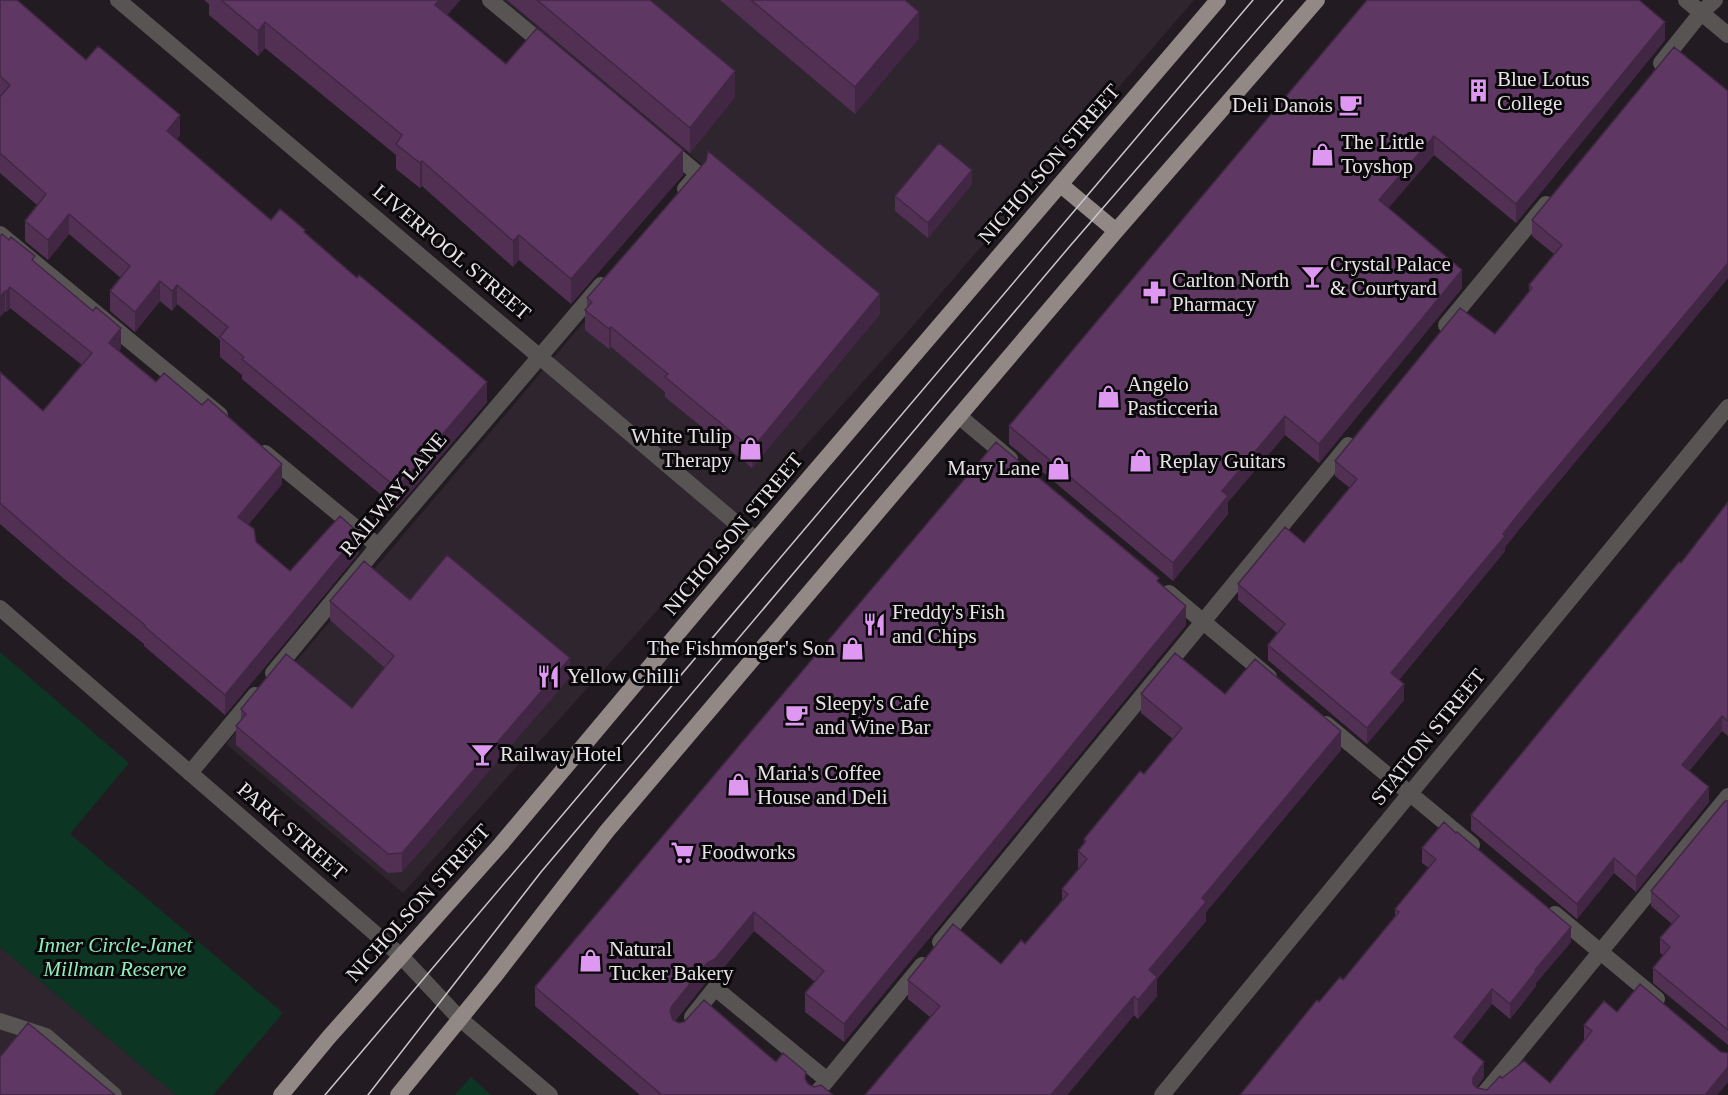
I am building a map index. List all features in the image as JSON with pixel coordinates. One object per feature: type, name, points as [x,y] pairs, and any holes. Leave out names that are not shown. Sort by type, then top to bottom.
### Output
[{"type":"main road","name":"NICHOLSON STREET","points":[[281,1095],[329,1037],[501,844],[756,540],[1218,0]]},
{"type":"main road","points":[[398,1095],[494,977],[607,831],[1116,231],[1317,0]]},
{"type":"main road","points":[[1061,185],[1116,231]]},
{"type":"street","name":"LIVERPOOL STREET","points":[[118,0],[756,540]]},
{"type":"street","points":[[490,0],[562,60]]},
{"type":"street","points":[[1686,0],[1728,35]]},
{"type":"street","points":[[1647,80],[1701,13],[1715,0]]},
{"type":"street","points":[[653,136],[699,174],[675,201]]},
{"type":"street","points":[[1436,337],[1557,190]]},
{"type":"street","points":[[0,234],[230,424]]},
{"type":"street","name":"RAILWAY LANE","points":[[190,773],[378,546],[612,272]]},
{"type":"street","name":"STATION STREET","points":[[1162,1095],[1728,407]]},
{"type":"street","points":[[960,417],[1020,468]]},
{"type":"street","points":[[815,1095],[1361,429]]},
{"type":"street","points":[[249,439],[378,546]]},
{"type":"street","points":[[1157,584],[1284,690]]},
{"type":"street","name":"PARK STREET","points":[[0,608],[401,956],[459,1018],[550,1095]]},
{"type":"street","points":[[1311,712],[1482,853]]},
{"type":"street","points":[[1483,1095],[1728,796]]},
{"type":"street","points":[[1546,906],[1673,1013]]},
{"type":"street","points":[[680,1031],[715,988],[827,1080]]},
{"type":"street","points":[[0,1021],[46,1036],[114,1095]]},
{"type":"shaded area","points":[[504,0],[1194,0],[905,335],[403,893],[226,744],[711,172]]},
{"type":"shaded area","points":[[0,947],[176,1095],[0,1095]]},
{"type":"green space","name":"Inner Circle-Janet Millman Reserve","points":[[0,652],[129,763],[70,834],[283,1013],[213,1095],[176,1095],[0,947]]},
{"type":"green space","points":[[471,1077],[491,1095],[455,1095]]},
{"type":"building","points":[[0,0],[17,0],[86,60],[98,46],[180,115],[167,131],[271,220],[280,209],[357,278],[359,275],[487,382],[397,488],[242,359],[244,357],[220,337],[228,327],[177,285],[172,291],[160,281],[135,312],[110,291],[130,266],[69,214],[48,240],[25,221],[46,194],[0,153],[0,97],[10,85],[0,76]]},
{"type":"building","points":[[221,0],[439,0],[435,5],[506,64],[537,28],[683,150],[571,279],[519,235],[513,241],[422,161],[420,163],[396,144],[402,135],[265,22],[258,31]]},
{"type":"building","points":[[537,0],[650,0],[735,71],[690,128]]},
{"type":"building","points":[[751,0],[905,0],[919,12],[855,87]]},
{"type":"building","points":[[1367,0],[1639,0],[1665,22],[1516,204],[1434,136],[1379,200],[1462,270],[1319,444],[1285,416],[1222,491],[1228,496],[1173,563],[1009,426]]},
{"type":"building","points":[[1674,47],[1728,91],[1728,263],[1521,511],[1503,534],[1505,536],[1391,673],[1404,684],[1367,728],[1268,645],[1285,624],[1238,584],[1285,527],[1304,543],[1357,479],[1335,461],[1460,308],[1495,334],[1532,288],[1529,285],[1562,245],[1532,220]]},
{"type":"building","points":[[939,143],[972,170],[928,223],[895,196]]},
{"type":"building","points":[[708,151],[880,294],[752,449],[665,377],[668,374],[611,327],[609,329],[585,310],[592,302],[587,298],[706,161]]},
{"type":"building","points":[[2,234],[9,240],[11,237],[35,256],[32,260],[93,311],[96,307],[121,328],[109,343],[156,382],[164,373],[202,405],[208,399],[282,464],[238,517],[254,529],[256,542],[290,571],[340,516],[359,533],[225,695],[0,503],[0,372],[43,411],[92,353],[10,287],[0,297],[0,236]]},
{"type":"building","points":[[996,442],[1159,578],[1157,581],[1186,606],[844,1024],[805,993],[824,971],[754,912],[715,959],[707,963],[672,1006],[670,1011],[673,1020],[679,1023],[684,1022],[704,1000],[776,1062],[783,1053],[806,1072],[805,1079],[808,1084],[814,1087],[821,1085],[833,1095],[662,1095],[535,987]]},
{"type":"building","points":[[1728,502],[1728,721],[1722,716],[1682,765],[1709,787],[1636,877],[1614,858],[1577,904],[1471,815],[1679,562],[1681,563]]},
{"type":"building","points":[[447,555],[570,658],[402,853],[388,854],[236,726],[246,714],[241,709],[286,654],[352,708],[394,656],[330,601],[364,561],[410,600]]},
{"type":"building","points":[[1175,653],[1225,694],[1255,659],[1341,731],[1202,898],[1206,902],[1149,970],[1157,977],[1138,1000],[1134,996],[1051,1095],[865,1095],[940,1006],[908,980],[953,924],[1001,964],[1021,940],[1025,944],[1068,894],[1062,889],[1087,859],[1078,851],[1086,841],[1084,839],[1140,771],[1144,774],[1182,728],[1141,694]]},
{"type":"building","points":[[1725,801],[1728,801],[1728,1030],[1653,968],[1670,947],[1660,938],[1679,916],[1651,891]]},
{"type":"building","points":[[1444,822],[1571,927],[1510,1004],[1492,989],[1454,1037],[1484,1062],[1473,1078],[1473,1084],[1477,1088],[1487,1090],[1500,1076],[1502,1078],[1524,1061],[1550,1083],[1592,1031],[1584,1025],[1604,1001],[1617,1012],[1640,984],[1721,1052],[1728,1053],[1728,1067],[1705,1095],[1240,1095],[1317,1000],[1319,1002],[1340,977],[1343,980],[1399,912],[1395,909],[1436,859],[1422,848]]},
{"type":"building","points":[[28,1023],[115,1095],[0,1095],[0,1057]]},
{"type":"tram line","points":[[325,1095],[1253,0]]},
{"type":"tram line","points":[[368,1095],[541,872],[1070,246],[1283,0]]},
{"type":"place","name":"Blue Lotus College","points":[[1479,91]]},
{"type":"place","name":"Deli Danois","points":[[1351,105]]},
{"type":"place","name":"The Little Toyshop","points":[[1323,154]]},
{"type":"place","name":"Crystal Palace & Courtyard","points":[[1312,276]]},
{"type":"place","name":"Carlton North Pharmacy","points":[[1154,292]]},
{"type":"place","name":"Angelo Pasticceria","points":[[1109,396]]},
{"type":"place","name":"White Tulip Therapy","points":[[750,448]]},
{"type":"place","name":"Replay Guitars","points":[[1141,461]]},
{"type":"place","name":"Mary Lane","points":[[1058,468]]},
{"type":"place","name":"Freddy's Fish and Chips","points":[[874,624]]},
{"type":"place","name":"The Fishmonger's Son","points":[[853,648]]},
{"type":"place","name":"Yellow Chilli","points":[[549,676]]},
{"type":"place","name":"Sleepy's Cafe and Wine Bar","points":[[797,715]]},
{"type":"place","name":"Railway Hotel","points":[[482,754]]},
{"type":"place","name":"Maria's Coffee House and Deli","points":[[739,785]]},
{"type":"place","name":"Foodworks","points":[[683,852]]},
{"type":"place","name":"Natural Tucker Bakery","points":[[591,961]]}]
